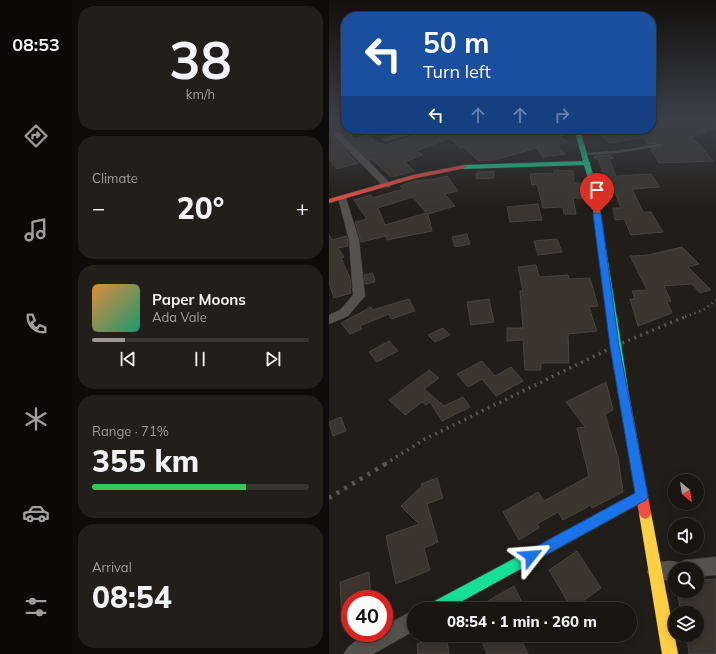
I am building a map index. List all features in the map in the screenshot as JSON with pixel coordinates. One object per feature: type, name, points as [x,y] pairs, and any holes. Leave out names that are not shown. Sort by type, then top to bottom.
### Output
[{"type":"main road","points":[[584,150],[589,163],[593,185],[615,346],[656,572],[669,654]]},
{"type":"main road","points":[[329,201],[415,176],[461,167],[589,163]]},
{"type":"main road","points":[[446,602],[642,496]]},
{"type":"street","points":[[352,150],[387,185]]},
{"type":"street","points":[[329,320],[344,313],[359,296],[354,240],[342,198]]},
{"type":"street","points":[[704,567],[716,566]]},
{"type":"street","points":[[656,572],[668,571]]},
{"type":"street","points":[[354,654],[407,624]]},
{"type":"lane","points":[[586,154],[632,150]]},
{"type":"building","points":[[329,150],[345,150],[358,163],[337,169],[329,159]]},
{"type":"building","points":[[359,150],[420,150],[416,151],[423,155],[405,162],[414,171],[391,177],[372,159],[369,160]]},
{"type":"building","points":[[467,150],[531,150],[495,160],[478,161]]},
{"type":"building","points":[[537,150],[561,150],[565,154],[543,157]]},
{"type":"building","points":[[651,150],[704,150],[713,161],[659,163]]},
{"type":"building","points":[[609,155],[614,158],[609,159],[616,176],[651,174],[660,187],[632,189],[643,212],[651,212],[663,232],[631,235],[624,219],[615,220],[613,208],[621,208],[610,180],[606,180],[598,159],[595,159],[594,156]]},
{"type":"building","points":[[553,170],[573,171],[574,183],[580,183],[584,198],[573,198],[576,214],[564,214],[563,207],[543,208],[537,184],[532,185],[530,174],[555,173]]},
{"type":"building","points":[[494,171],[494,178],[476,179],[477,172]]},
{"type":"building","points":[[447,176],[458,191],[445,194],[455,206],[428,214],[432,231],[387,240],[386,236],[361,242],[355,222],[367,219],[354,200],[371,195],[372,198],[403,189],[400,186],[417,180],[430,180]],"holes":[[[413,197],[426,213],[385,225],[378,208]]]},
{"type":"building","points":[[538,204],[542,220],[510,222],[507,207]]},
{"type":"building","points":[[467,234],[470,244],[455,247],[452,237]]},
{"type":"building","points":[[329,235],[332,240],[346,236],[348,240],[348,246],[338,248],[344,257],[341,258],[350,278],[351,288],[349,288],[351,293],[334,298],[329,283]]},
{"type":"building","points":[[557,239],[562,252],[538,255],[534,241]]},
{"type":"building","points":[[682,247],[699,264],[688,267],[711,290],[700,293],[692,284],[664,286],[671,301],[667,302],[672,313],[638,326],[630,299],[635,299],[632,291],[647,290],[630,256],[648,255]]},
{"type":"building","points":[[536,265],[539,277],[568,275],[569,279],[590,278],[598,306],[589,307],[597,331],[568,334],[569,363],[541,363],[541,370],[525,370],[523,340],[507,341],[507,328],[523,328],[520,291],[523,291],[518,267]]},
{"type":"building","points":[[373,273],[375,282],[365,284],[364,275]]},
{"type":"building","points":[[409,299],[415,311],[391,319],[389,314],[360,326],[362,329],[350,334],[341,323],[371,307],[372,310]]},
{"type":"building","points":[[489,299],[494,322],[471,325],[467,302]]},
{"type":"building","points":[[443,328],[450,335],[435,342],[428,335]]},
{"type":"building","points":[[389,341],[398,351],[377,362],[369,352]]},
{"type":"building","points":[[482,361],[495,376],[511,367],[523,381],[496,396],[482,379],[468,387],[457,374]]},
{"type":"building","points":[[429,370],[439,378],[424,389],[444,406],[463,397],[470,407],[442,421],[430,402],[426,405],[422,402],[405,415],[389,400]]},
{"type":"building","points":[[606,382],[613,410],[605,414],[618,457],[623,492],[592,508],[591,505],[563,520],[558,512],[537,524],[539,528],[519,540],[503,512],[538,492],[544,501],[589,476],[577,428],[585,427],[566,402]]},
{"type":"building","points":[[341,417],[346,431],[333,436],[329,422]]},
{"type":"building","points":[[437,478],[443,498],[427,504],[438,542],[424,548],[430,570],[396,584],[386,536],[419,524],[401,506],[422,486],[421,484]]},
{"type":"building","points":[[577,551],[601,588],[582,602],[568,602],[549,570]]},
{"type":"building","points":[[369,572],[370,590],[341,590],[341,600],[340,582]]},
{"type":"building","points":[[716,579],[716,654],[689,654],[688,642],[704,642],[704,606],[680,606],[678,598],[704,598],[704,580]]},
{"type":"building","points":[[514,586],[522,602],[486,602]]},
{"type":"building","points":[[423,642],[447,642],[449,654],[418,654],[417,644]]},
{"type":"building","points":[[482,642],[522,642],[528,654],[487,654]]},
{"type":"railway","points":[[685,317],[705,309],[716,300]]},
{"type":"railway","points":[[385,464],[425,439],[615,346],[687,316]]},
{"type":"railway","points":[[329,498],[387,463]]},
{"type":"traffic: fast","points":[[583,150],[593,185],[623,389]]},
{"type":"traffic: fast","points":[[464,167],[588,163]]},
{"type":"traffic: fast","points":[[447,602],[642,496]]},
{"type":"traffic: slow","points":[[645,513],[670,654]]},
{"type":"traffic: jam","points":[[329,201],[415,176],[464,167]]},
{"type":"traffic: jam","points":[[623,389],[645,513]]},
{"type":"route","points":[[531,556],[642,496],[615,346],[597,214]]}]
